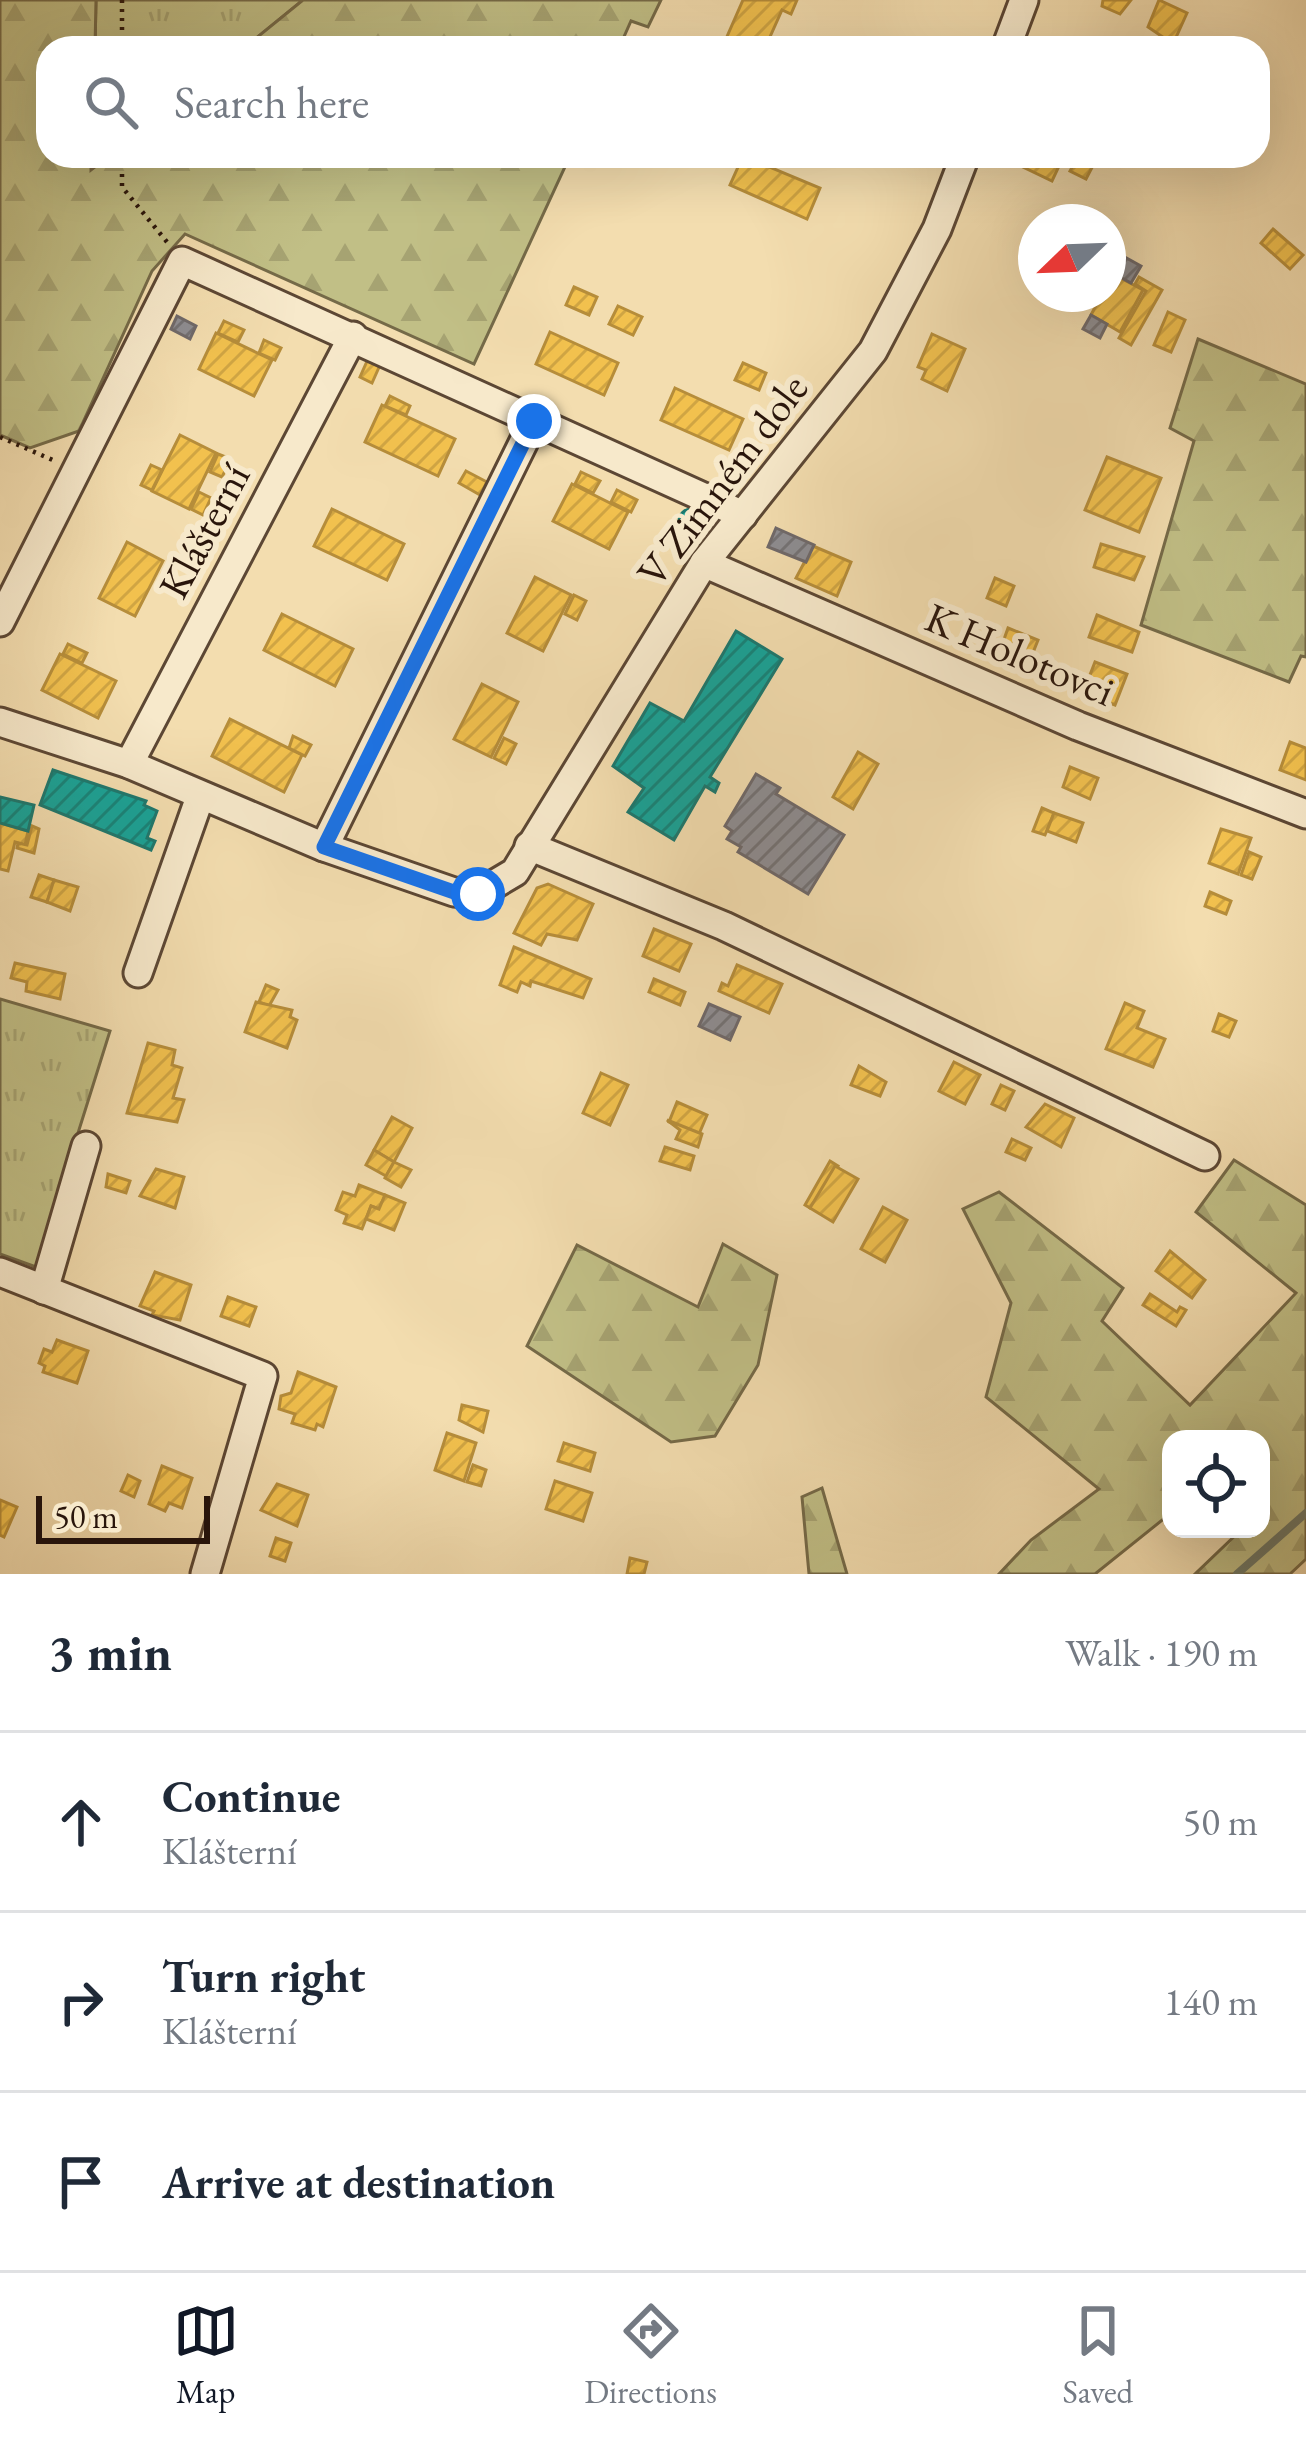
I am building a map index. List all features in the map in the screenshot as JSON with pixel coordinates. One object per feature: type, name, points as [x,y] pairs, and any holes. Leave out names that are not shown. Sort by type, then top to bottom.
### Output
[{"type":"street","points":[[1010,36],[1024,0]]},
{"type":"street","name":"V Zimném dole","points":[[324,847],[454,892],[478,894],[515,872],[704,563],[873,351],[937,229],[960,168]]},
{"type":"street","points":[[0,622],[182,261],[743,515]]},
{"type":"street","name":"Klášterní","points":[[129,764],[353,336]]},
{"type":"street","points":[[0,722],[129,764],[324,847],[534,421]]},
{"type":"street","name":"K Holotovci","points":[[704,563],[1078,726],[1306,814]]},
{"type":"street","points":[[138,974],[200,797]]},
{"type":"street","points":[[529,846],[724,926],[1205,1156]]},
{"type":"street","points":[[44,1290],[86,1146]]},
{"type":"street","points":[[0,1271],[262,1376],[205,1574]]},
{"type":"path","points":[[122,0],[122,36]]},
{"type":"path","points":[[122,168],[122,187],[182,261]]},
{"type":"path","points":[[0,437],[75,473]]},
{"type":"green space","points":[[0,0],[96,0],[95,36],[36,36],[36,168],[564,168],[474,364],[185,234],[152,271],[79,431],[30,448],[0,435]]},
{"type":"green space","points":[[96,0],[303,0],[259,36],[95,36]]},
{"type":"green space","points":[[303,0],[661,0],[648,27],[631,21],[624,36],[259,36]]},
{"type":"green space","points":[[1198,339],[1306,384],[1306,657],[1301,656],[1289,682],[1141,625],[1194,441],[1170,428]]},
{"type":"green space","points":[[0,999],[110,1031],[36,1267],[0,1254]]},
{"type":"green space","points":[[1234,1160],[1306,1205],[1306,1559],[1290,1574],[1195,1574],[1233,1538],[1270,1538],[1270,1430],[1162,1430],[1162,1520],[1095,1574],[999,1574],[1031,1540],[1099,1489],[986,1397],[1011,1303],[963,1209],[999,1192],[1123,1288],[1102,1321],[1190,1405],[1296,1293],[1196,1212]]},
{"type":"green space","points":[[723,1244],[777,1275],[758,1365],[715,1436],[671,1442],[527,1346],[577,1245],[698,1307]]},
{"type":"green space","points":[[822,1488],[847,1574],[809,1574],[802,1497]]},
{"type":"building: Homes","points":[[743,0],[797,0],[791,14],[782,10],[770,36],[727,36]]},
{"type":"building: Homes","points":[[1103,0],[1131,0],[1120,14],[1102,6]]},
{"type":"building: Homes","points":[[1159,0],[1187,13],[1177,36],[1161,36],[1148,27]]},
{"type":"building: Homes","points":[[738,168],[772,168],[820,188],[807,219],[730,185]]},
{"type":"building: Homes","points":[[1025,168],[1058,168],[1052,181]]},
{"type":"building: Homes","points":[[1072,168],[1092,168],[1086,179]]},
{"type":"building: Homes","points":[[1273,229],[1303,255],[1290,269],[1261,243]]},
{"type":"building: Homes","points":[[1139,277],[1162,290],[1131,345],[1119,338],[1146,291],[1135,284]]},
{"type":"building: Homes","points":[[1126,281],[1143,290],[1120,332],[1091,315],[1126,312]]},
{"type":"building: Homes","points":[[574,287],[597,297],[589,315],[566,305]]},
{"type":"building: Homes","points":[[618,306],[642,317],[633,335],[609,324]]},
{"type":"building: Homes","points":[[1168,312],[1185,320],[1171,352],[1154,345]]},
{"type":"building: Homes","points":[[224,321],[244,330],[238,342],[218,333]]},
{"type":"building: Homes","points":[[550,332],[618,363],[604,395],[536,364]]},
{"type":"building: Homes","points":[[216,333],[272,360],[254,396],[199,369]]},
{"type":"building: Homes","points":[[932,334],[965,349],[947,391],[922,379],[926,370],[918,367]]},
{"type":"building: Homes","points":[[264,340],[281,348],[275,360],[259,353]]},
{"type":"building: Homes","points":[[368,359],[380,365],[372,383],[360,377]]},
{"type":"building: Homes","points":[[743,363],[766,373],[759,390],[735,380]]},
{"type":"building: Homes","points":[[675,388],[743,419],[729,450],[661,420]]},
{"type":"building: Homes","points":[[390,396],[410,406],[406,415],[385,406]]},
{"type":"building: Homes","points":[[382,405],[455,439],[438,476],[365,442]]},
{"type":"building: Homes","points":[[180,435],[216,453],[189,509],[152,491]]},
{"type":"building: Homes","points":[[218,454],[231,459],[222,477],[210,472]]},
{"type":"building: Homes","points":[[1107,457],[1161,478],[1139,532],[1085,510]]},
{"type":"building: Homes","points":[[151,465],[162,470],[152,490],[141,485]]},
{"type":"building: Homes","points":[[466,471],[487,482],[480,495],[459,483]]},
{"type":"building: Homes","points":[[581,472],[600,481],[593,493],[575,484]]},
{"type":"building: Homes","points":[[572,484],[628,512],[609,549],[553,521]]},
{"type":"building: Homes","points":[[617,490],[637,500],[631,512],[611,502]]},
{"type":"building: Homes","points":[[199,492],[211,498],[203,515],[191,509]]},
{"type":"building: Homes","points":[[332,509],[404,544],[387,580],[314,546]]},
{"type":"building: Homes","points":[[127,542],[163,561],[135,616],[99,598]]},
{"type":"building: Homes","points":[[1101,544],[1144,557],[1134,580],[1094,567]]},
{"type":"building: Homes","points":[[813,546],[851,562],[837,596],[796,578]]},
{"type":"building: Homes","points":[[535,577],[571,595],[543,651],[507,633]]},
{"type":"building: Homes","points":[[995,578],[1014,586],[1006,606],[987,598]]},
{"type":"building: Homes","points":[[574,595],[586,601],[577,620],[565,614]]},
{"type":"building: Homes","points":[[282,614],[353,649],[335,686],[264,650]]},
{"type":"building: Homes","points":[[1097,615],[1139,632],[1132,652],[1089,637]]},
{"type":"building: Homes","points":[[1008,628],[1038,640],[1026,670],[997,659]]},
{"type":"building: Homes","points":[[68,644],[87,653],[82,663],[63,654]]},
{"type":"building: Homes","points":[[60,654],[116,681],[98,718],[42,690]]},
{"type":"building: Homes","points":[[1095,662],[1127,674],[1115,705],[1083,693]]},
{"type":"building: Homes","points":[[482,684],[518,702],[491,757],[454,739]]},
{"type":"building: Homes","points":[[230,719],[302,755],[284,792],[212,756]]},
{"type":"building: Homes","points":[[293,736],[311,745],[305,756],[289,748]]},
{"type":"building: Homes","points":[[504,738],[516,744],[506,764],[494,758]]},
{"type":"building: Homes","points":[[1290,742],[1306,748],[1306,780],[1280,770]]},
{"type":"building: Homes","points":[[858,752],[878,764],[853,809],[833,797]]},
{"type":"building: Homes","points":[[1070,767],[1098,778],[1090,799],[1063,787]]},
{"type":"building: Homes","points":[[1042,808],[1054,813],[1045,835],[1033,831]]},
{"type":"building: Homes","points":[[1054,813],[1083,823],[1076,842],[1047,831]]},
{"type":"building: Homes","points":[[0,823],[28,831],[25,845],[15,842],[8,871],[0,869]]},
{"type":"building: Homes","points":[[32,826],[39,829],[34,853],[17,848],[18,843],[27,845]]},
{"type":"building: Homes","points":[[1221,829],[1251,838],[1238,874],[1209,863]]},
{"type":"building: Homes","points":[[1249,852],[1261,857],[1252,879],[1241,875]]},
{"type":"building: Homes","points":[[39,875],[54,880],[47,902],[31,897]]},
{"type":"building: Homes","points":[[54,880],[78,887],[70,911],[47,902]]},
{"type":"building: Homes","points":[[548,884],[593,904],[577,940],[547,934],[541,945],[514,933],[537,888]]},
{"type":"building: Homes","points":[[1210,892],[1231,901],[1226,914],[1205,906]]},
{"type":"building: Homes","points":[[654,929],[691,944],[679,971],[643,956]]},
{"type":"building: Homes","points":[[514,947],[591,979],[583,998],[531,981],[530,986],[521,982],[517,992],[500,985]]},
{"type":"building: Homes","points":[[15,963],[65,974],[60,999],[26,991],[27,982],[11,978]]},
{"type":"building: Homes","points":[[737,965],[782,984],[769,1013],[719,991],[722,983],[728,986]]},
{"type":"building: Homes","points":[[654,979],[685,992],[680,1005],[649,992]]},
{"type":"building: Homes","points":[[266,985],[278,990],[269,1006],[259,1002]]},
{"type":"building: Homes","points":[[256,1002],[292,1010],[290,1017],[297,1020],[287,1048],[245,1032]]},
{"type":"building: Homes","points":[[1125,1003],[1144,1011],[1137,1028],[1165,1039],[1153,1067],[1106,1049]]},
{"type":"building: Homes","points":[[1219,1014],[1236,1021],[1229,1037],[1213,1031]]},
{"type":"building: Homes","points":[[148,1043],[175,1050],[172,1065],[182,1068],[173,1098],[184,1100],[177,1122],[127,1113]]},
{"type":"building: Homes","points":[[954,1062],[980,1075],[965,1104],[939,1091]]},
{"type":"building: Homes","points":[[859,1066],[886,1082],[880,1096],[851,1085]]},
{"type":"building: Homes","points":[[601,1073],[628,1085],[610,1125],[583,1113]]},
{"type":"building: Homes","points":[[1001,1085],[1014,1091],[1005,1110],[992,1104]]},
{"type":"building: Homes","points":[[677,1102],[707,1115],[699,1134],[669,1122]]},
{"type":"building: Homes","points":[[1045,1104],[1074,1118],[1061,1147],[1026,1127]]},
{"type":"building: Homes","points":[[392,1117],[412,1128],[394,1162],[374,1150]]},
{"type":"building: Homes","points":[[667,1120],[702,1134],[698,1147],[676,1139],[680,1130]]},
{"type":"building: Homes","points":[[1012,1139],[1031,1148],[1025,1160],[1006,1152]]},
{"type":"building: Homes","points":[[665,1147],[694,1156],[690,1170],[660,1161]]},
{"type":"building: Homes","points":[[374,1150],[394,1162],[386,1176],[366,1165]]},
{"type":"building: Homes","points":[[830,1161],[838,1166],[810,1208],[805,1205]]},
{"type":"building: Homes","points":[[394,1162],[411,1170],[401,1187],[385,1178]]},
{"type":"building: Homes","points":[[835,1166],[858,1179],[833,1222],[810,1208]]},
{"type":"building: Homes","points":[[156,1169],[184,1177],[175,1208],[140,1196]]},
{"type":"building: Homes","points":[[108,1174],[130,1181],[126,1193],[106,1187]]},
{"type":"building: Homes","points":[[359,1185],[385,1195],[379,1209],[371,1206],[362,1229],[344,1223],[347,1215],[336,1210],[343,1192],[355,1196]]},
{"type":"building: Homes","points":[[385,1195],[405,1203],[394,1230],[366,1219],[371,1206],[379,1209]]},
{"type":"building: Homes","points":[[883,1207],[907,1220],[885,1262],[861,1249]]},
{"type":"building: Homes","points":[[1170,1251],[1205,1280],[1192,1298],[1156,1271]]},
{"type":"building: Homes","points":[[155,1272],[191,1285],[180,1320],[152,1315],[154,1311],[140,1306]]},
{"type":"building: Homes","points":[[1150,1294],[1177,1312],[1180,1307],[1186,1310],[1176,1326],[1143,1305]]},
{"type":"building: Homes","points":[[228,1297],[256,1307],[249,1326],[221,1316]]},
{"type":"building: Homes","points":[[57,1340],[88,1351],[77,1383],[43,1372],[45,1366],[39,1363],[44,1349],[52,1352]]},
{"type":"building: Homes","points":[[298,1372],[336,1387],[323,1427],[317,1424],[315,1430],[292,1423],[295,1414],[279,1409],[281,1396],[291,1393]]},
{"type":"building: Homes","points":[[462,1405],[488,1411],[483,1432],[459,1420]]},
{"type":"building: Homes","points":[[447,1433],[476,1443],[464,1481],[435,1470]]},
{"type":"building: Homes","points":[[564,1443],[595,1453],[590,1471],[558,1461]]},
{"type":"building: Homes","points":[[473,1465],[486,1470],[481,1486],[467,1482]]},
{"type":"building: Homes","points":[[162,1466],[192,1478],[182,1508],[169,1503],[165,1511],[149,1504]]},
{"type":"building: Homes","points":[[128,1475],[140,1481],[134,1497],[121,1491]]},
{"type":"building: Homes","points":[[555,1481],[592,1493],[583,1521],[546,1509]]},
{"type":"building: Homes","points":[[277,1484],[308,1495],[297,1526],[261,1510]]},
{"type":"building: Homes","points":[[0,1500],[17,1507],[4,1537],[0,1535]]},
{"type":"building: Homes","points":[[276,1538],[291,1543],[285,1561],[270,1556]]},
{"type":"building: Homes","points":[[630,1558],[647,1562],[644,1574],[627,1574]]},
{"type":"building: Public","points":[[691,509],[703,521],[691,533],[679,521]]},
{"type":"building: Public","points":[[736,631],[782,659],[710,777],[719,783],[715,792],[705,786],[674,840],[628,812],[644,788],[613,766],[650,703],[684,721]]},
{"type":"building: Public","points":[[53,770],[146,801],[144,805],[157,811],[147,838],[155,841],[151,850],[40,805]]},
{"type":"building: Public","points":[[0,797],[34,805],[28,831],[0,823]]},
{"type":"building: Industry","points":[[1126,258],[1141,266],[1131,283],[1126,280]]},
{"type":"building: Industry","points":[[1091,315],[1107,324],[1100,338],[1083,329]]},
{"type":"building: Industry","points":[[177,316],[196,326],[190,339],[171,329]]},
{"type":"building: Industry","points":[[776,528],[814,545],[806,562],[768,547]]},
{"type":"building: Industry","points":[[756,774],[780,788],[776,794],[844,835],[808,894],[738,852],[741,847],[727,839],[732,831],[725,826]]},
{"type":"building: Industry","points":[[709,1004],[740,1017],[730,1040],[699,1026]]},
{"type":"waterway","points":[[1237,1574],[1306,1513]]},
{"type":"route","points":[[478,894],[454,892],[324,847],[534,421]]}]
